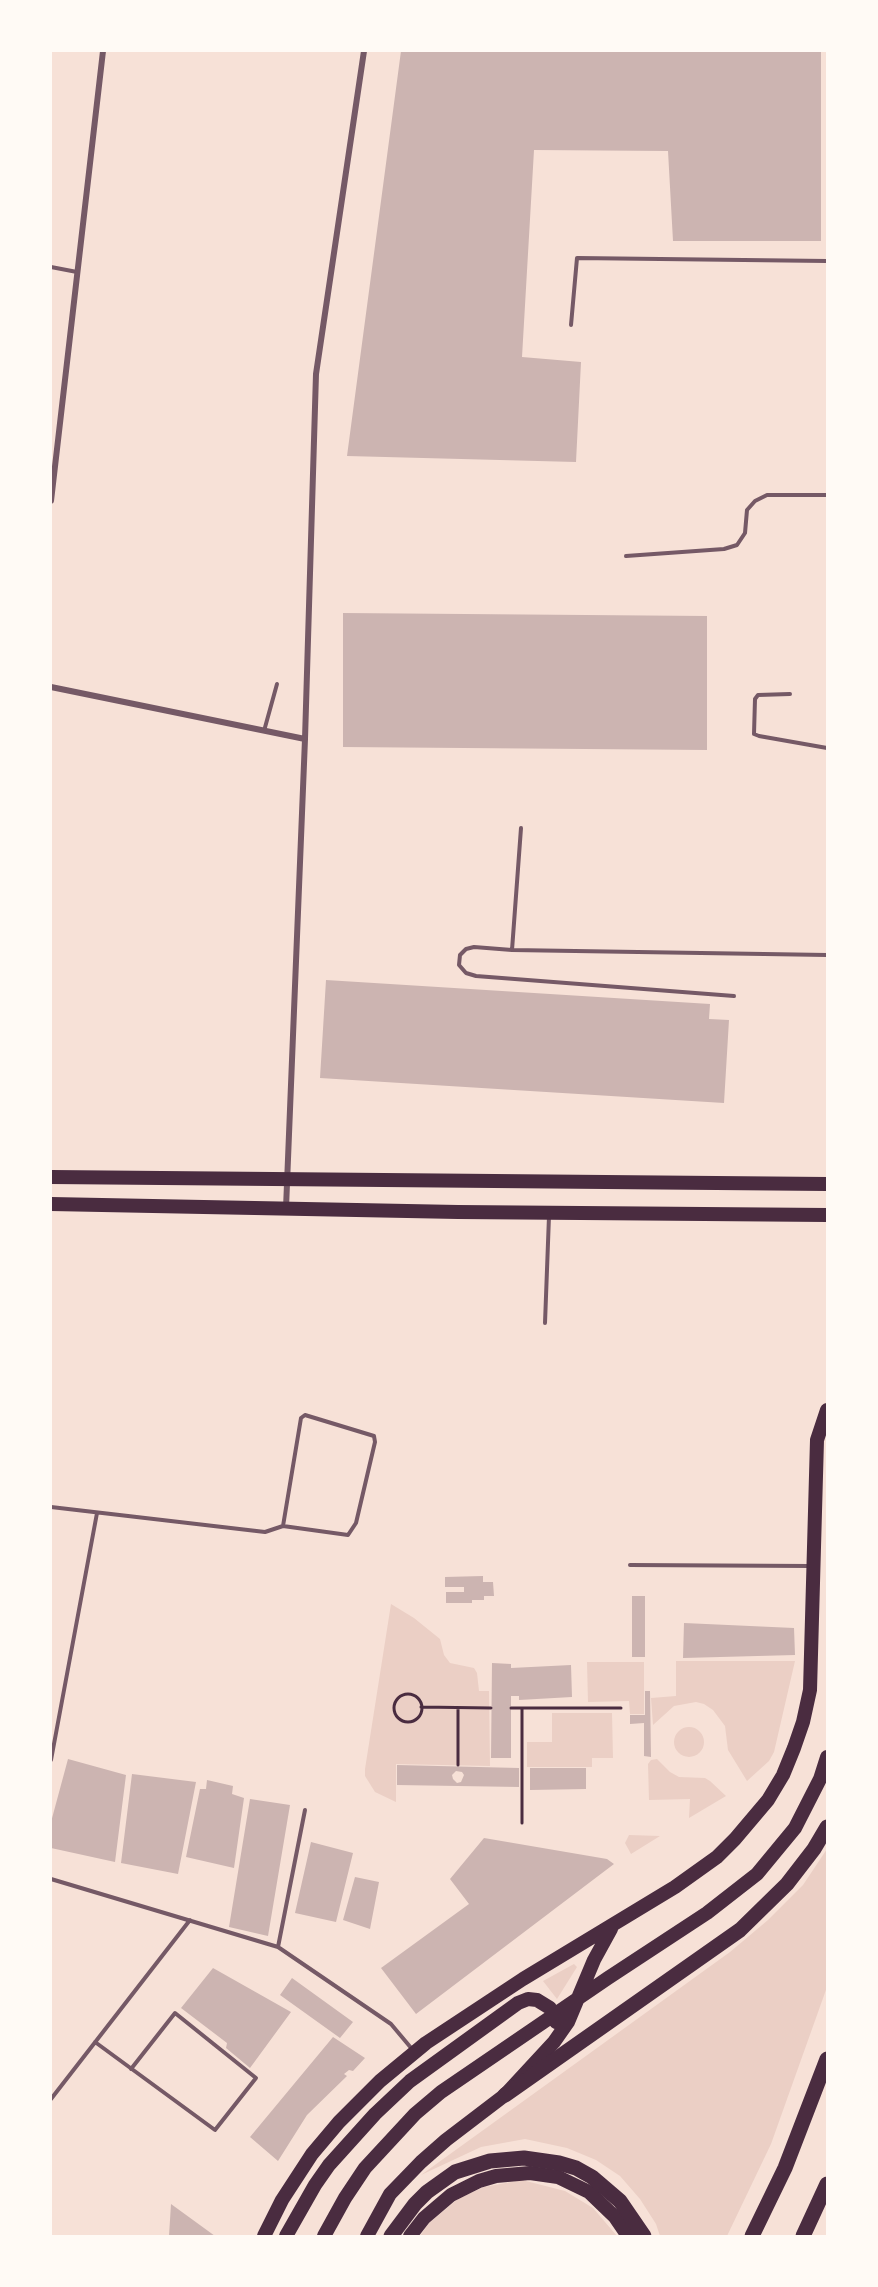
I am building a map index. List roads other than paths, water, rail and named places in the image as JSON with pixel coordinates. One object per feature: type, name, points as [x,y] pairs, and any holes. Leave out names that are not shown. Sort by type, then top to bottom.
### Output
[{"type":"highway","points":[[505,2095],[740,1930],[787,1884],[827,1827]]},
{"type":"highway","points":[[752,2236],[789,2159],[827,2059]]},
{"type":"highway","points":[[391,2236],[415,2204],[455,2172],[490,2161],[524,2158],[559,2163],[576,2168],[592,2177],[620,2201],[644,2236]]},
{"type":"highway","points":[[803,2236],[827,2184]]},
{"type":"main road","points":[[51,1177],[827,1184]]},
{"type":"main road","points":[[51,1204],[549,1213],[827,1215]]},
{"type":"main road","points":[[264,2236],[282,2200],[312,2154],[339,2122],[380,2081],[414,2052],[523,1979],[675,1887],[717,1857],[768,1800],[783,1774],[803,1722],[810,1690],[817,1440],[827,1412]]},
{"type":"main road","points":[[324,2236],[365,2168],[391,2139],[441,2092],[707,1913],[757,1874],[795,1827],[820,1779],[827,1756]]},
{"type":"main road","points":[[366,2236],[390,2194],[421,2162],[505,2095],[554,2042],[568,2022],[604,1938],[614,1925]]},
{"type":"main road","points":[[286,2236],[315,2185],[353,2137],[403,2087],[444,2054],[518,2003],[528,1999],[537,2000],[550,2008],[557,2024],[554,2042]]},
{"type":"main road","points":[[410,2236],[424,2218],[451,2195],[479,2181],[496,2176],[530,2173],[558,2177],[589,2192],[615,2217],[628,2236]]},
{"type":"street","points":[[51,501],[103,51]]},
{"type":"street","points":[[286,1209],[305,739],[316,374],[364,51]]},
{"type":"street","points":[[51,687],[305,739]]},
{"type":"lane","points":[[571,325],[577,258],[827,261]]},
{"type":"lane","points":[[51,267],[77,272]]},
{"type":"lane","points":[[626,555],[724,549],[737,545],[745,533],[747,510],[755,501],[767,495],[827,495]]},
{"type":"lane","points":[[264,731],[277,684]]},
{"type":"lane","points":[[790,694],[758,694],[755,699],[754,734],[827,748]]},
{"type":"lane","points":[[512,950],[521,828]]},
{"type":"lane","points":[[734,996],[476,976],[466,973],[459,965],[460,955],[474,947],[512,950],[827,955]]},
{"type":"lane","points":[[545,1323],[549,1213]]},
{"type":"lane","points":[[51,1508],[265,1532],[283,1526],[348,1535],[356,1523],[375,1442],[374,1436],[305,1415],[301,1418],[283,1526]]},
{"type":"lane","points":[[51,1760],[97,1513]]},
{"type":"lane","points":[[630,1565],[814,1566]]},
{"type":"lane","points":[[278,1947],[305,1810]]},
{"type":"lane","points":[[51,1879],[278,1947],[391,2024],[414,2052]]},
{"type":"lane","points":[[51,2099],[190,1920]]},
{"type":"lane","points":[[95,2042],[215,2130],[256,2078],[175,2013],[132,2068]]}]
